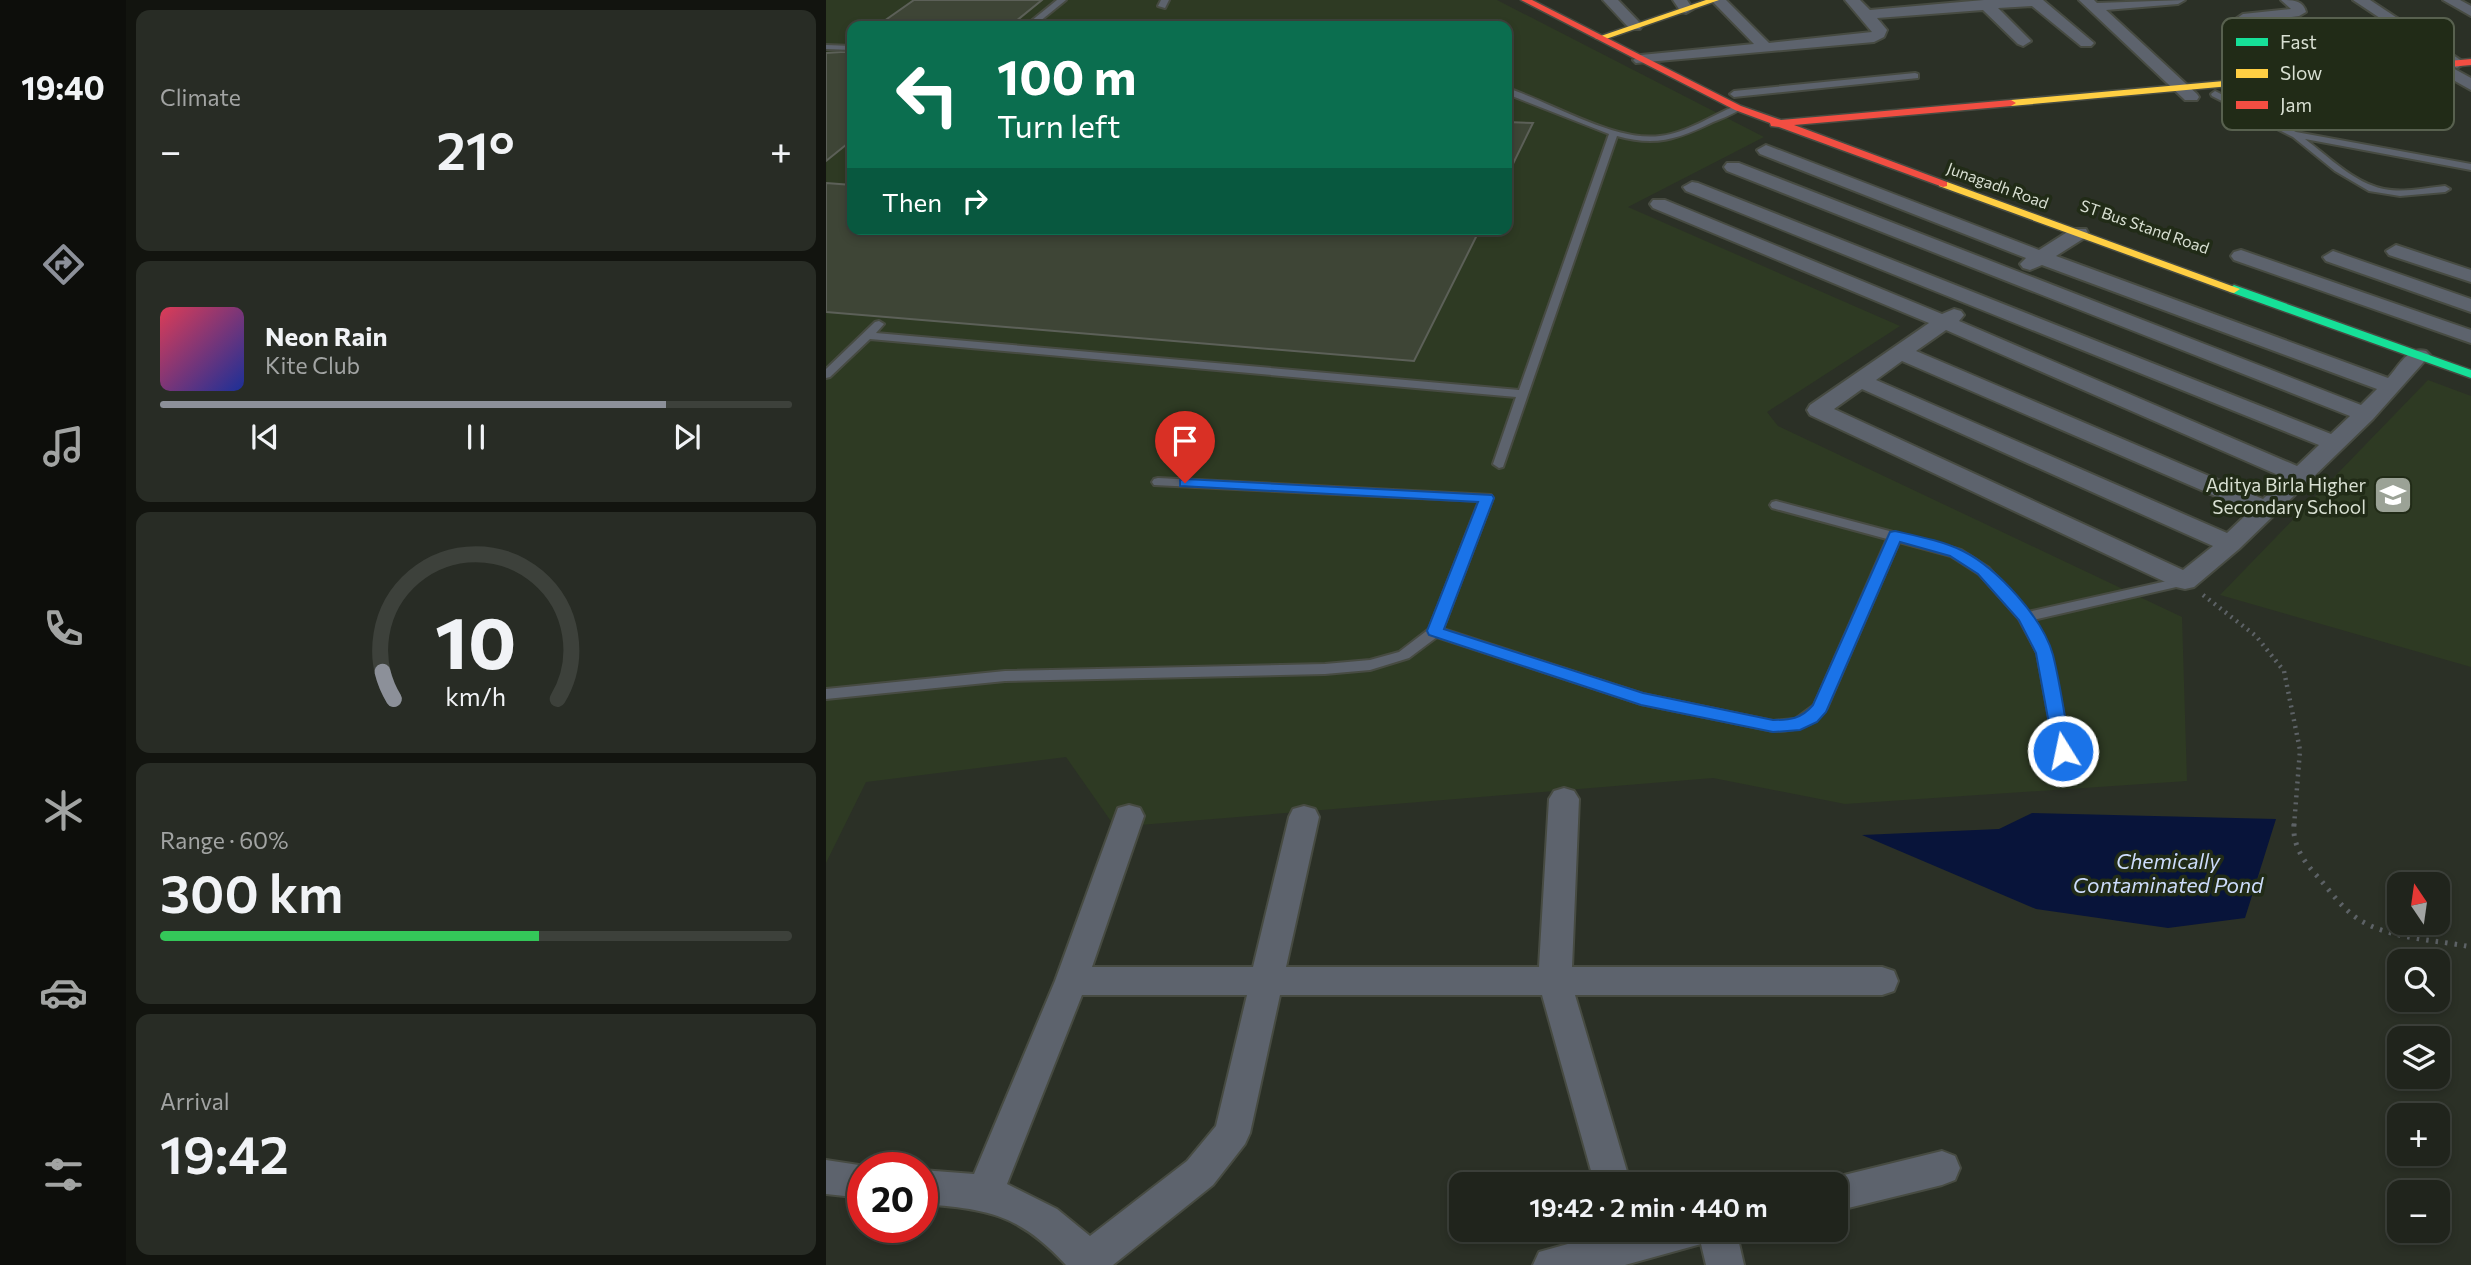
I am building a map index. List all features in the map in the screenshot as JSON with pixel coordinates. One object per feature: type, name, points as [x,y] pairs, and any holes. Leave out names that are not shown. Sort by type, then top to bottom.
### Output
[{"type":"main road","points":[[1525,0],[1607,35],[1642,60],[1736,101],[1775,124],[1797,127],[2222,89]]},
{"type":"main road","name":"ST Bus Stand Road","points":[[1542,0],[1607,35],[1662,57],[1736,101],[1797,127],[1819,131],[2471,359]]},
{"type":"main road","points":[[1607,35],[1683,5],[1716,0]]},
{"type":"main road","points":[[1819,131],[2186,92],[2222,93]]},
{"type":"main road","name":"Junagadh Road","points":[[1797,127],[2080,233],[2471,374]]},
{"type":"street","points":[[1610,0],[1635,26]]},
{"type":"street","points":[[1716,0],[1764,46]]},
{"type":"street","points":[[1642,60],[1874,37],[1879,34],[1880,30],[1852,0]]},
{"type":"street","points":[[1866,15],[2022,0],[2040,3],[2086,43]]},
{"type":"street","points":[[2091,4],[2178,0]]},
{"type":"street","points":[[2243,18],[2299,12],[2288,0]]},
{"type":"street","points":[[2360,0],[2386,18]]},
{"type":"street","points":[[2450,0],[2471,12]]},
{"type":"street","points":[[1985,4],[2023,41]]},
{"type":"street","points":[[2091,4],[2186,92]]},
{"type":"street","points":[[2458,67],[2471,85]]},
{"type":"street","points":[[1797,127],[1766,150],[1659,204],[1944,322],[2300,476]]},
{"type":"street","points":[[1766,150],[2040,257],[2392,387]]},
{"type":"street","points":[[1733,167],[2365,414]]},
{"type":"street","points":[[1692,187],[2334,443]]},
{"type":"street","points":[[2080,233],[2040,257],[1818,410],[2185,581],[2231,544],[2392,387],[2419,355]]},
{"type":"street","points":[[2396,251],[2471,276]]},
{"type":"street","points":[[2241,256],[2471,337]]},
{"type":"street","points":[[2333,257],[2471,306]]},
{"type":"street","points":[[1902,353],[2267,509]]},
{"type":"street","points":[[1861,381],[2231,544]]},
{"type":"street","points":[[1564,799],[1555,982],[1609,1172]]},
{"type":"street","points":[[985,1194],[1071,981],[1129,816]]},
{"type":"street","points":[[938,1189],[985,1194],[1013,1204],[1069,1240],[1088,1263],[1200,1173],[1232,1133],[1304,817]]},
{"type":"street","points":[[1071,981],[1882,981]]},
{"type":"street","points":[[1848,1191],[1942,1168]]},
{"type":"street","points":[[826,1177],[847,1179]]},
{"type":"street","points":[[1552,1265],[1618,1242]]},
{"type":"street","points":[[1720,1242],[1725,1265]]},
{"type":"lane","points":[[1035,21],[1062,0]]},
{"type":"lane","points":[[826,47],[847,48]]},
{"type":"lane","points":[[1512,93],[1614,132],[1642,139],[1662,139],[1736,101],[1915,76]]},
{"type":"lane","points":[[2215,94],[2222,98]]},
{"type":"lane","points":[[2285,130],[2369,187],[2404,193],[2445,189]]},
{"type":"lane","points":[[1499,464],[1614,132]]},
{"type":"lane","points":[[2293,134],[2471,167]]},
{"type":"lane","points":[[826,375],[879,324]]},
{"type":"lane","points":[[867,335],[1523,394]]},
{"type":"lane","points":[[826,694],[1005,676],[1325,669],[1370,665],[1404,654],[1435,631],[1486,498],[1158,482]]},
{"type":"lane","points":[[1776,505],[1895,536],[1969,559],[1984,571],[2025,617],[2044,653],[2063,751]]},
{"type":"lane","points":[[1435,631],[1641,699],[1773,726],[1794,726],[1811,718],[1820,708],[1895,536]]},
{"type":"lane","points":[[2025,617],[2185,581]]},
{"type":"path","points":[[2185,581],[2256,636],[2284,671],[2300,750],[2293,836],[2305,863],[2345,908],[2363,922],[2383,930],[2471,947]]},
{"type":"shaded area","points":[[826,0],[1497,0],[1764,137],[1628,207],[1900,326],[1767,412],[1778,426],[2182,617],[2187,781],[1845,804],[1713,778],[1115,827],[1066,757],[866,782],[826,863]]},
{"type":"shaded area","name":"Aditya Birla Higher Secondary School","points":[[2428,380],[2471,396],[2471,667],[2220,595]]},
{"type":"water","name":"Chemically Contaminated Pond","points":[[2032,813],[2276,819],[2245,918],[2168,928],[2036,909],[1862,835],[1999,829]]},
{"type":"building","points":[[914,0],[1042,0],[1016,21],[884,21]]},
{"type":"building","points":[[847,52],[847,144],[826,161],[826,53]]},
{"type":"building","points":[[1512,122],[1533,123],[1512,166]]},
{"type":"building","points":[[826,183],[847,185],[847,235],[1477,235],[1414,361],[826,312]]},
{"type":"traffic: fast","points":[[2234,289],[2471,374]]},
{"type":"traffic: slow","points":[[1600,38],[1715,0]]},
{"type":"traffic: slow","points":[[2011,103],[2222,84]]},
{"type":"traffic: slow","points":[[1943,184],[2234,289]]},
{"type":"traffic: jam","points":[[1525,0],[1738,108],[1943,184]]},
{"type":"traffic: jam","points":[[2454,64],[2471,62]]},
{"type":"traffic: jam","points":[[1775,124],[2011,103]]},
{"type":"place","name":"Aditya Birla Higher Secondary School","points":[[2393,495]]},
{"type":"route","points":[[1185,483],[1486,498],[1435,631],[1641,699],[1773,726],[1794,726],[1811,718],[1820,708],[1895,536],[1956,553],[1984,571],[2025,617],[2034,632],[2044,653],[2063,751]]}]
